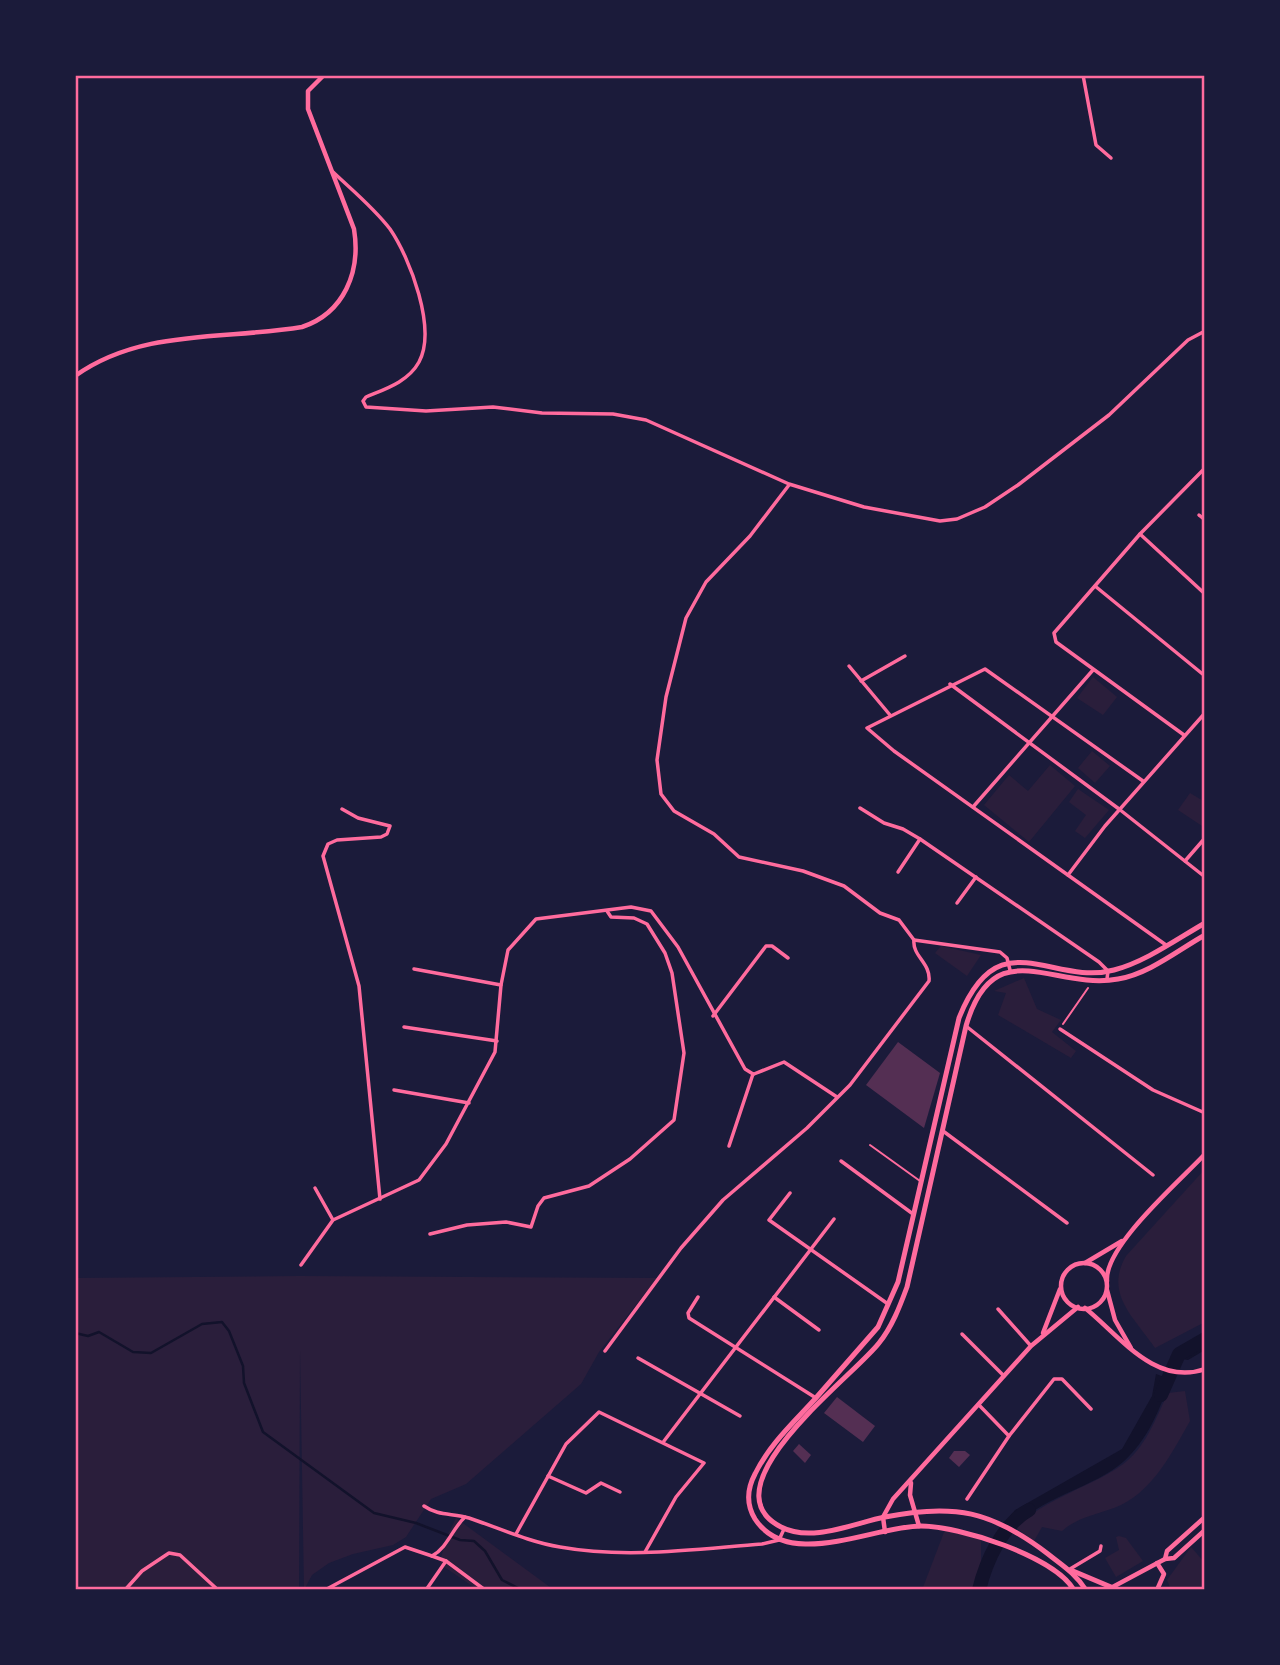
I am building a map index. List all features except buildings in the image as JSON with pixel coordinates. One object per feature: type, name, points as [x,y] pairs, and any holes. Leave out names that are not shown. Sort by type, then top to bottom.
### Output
[{"type":"main road","points":[[75,376],[110,358],[144,346],[182,337],[302,327],[319,321],[335,309],[354,271],[357,248],[354,229],[329,168],[306,99],[312,84],[324,75]]},
{"type":"main road","points":[[1074,1590],[1062,1575],[1027,1556],[982,1536],[946,1527],[919,1526],[824,1543],[802,1544],[779,1539],[762,1529],[748,1505],[748,1491],[772,1445],[877,1346],[896,1315],[907,1286],[941,1129],[939,1119],[959,1018],[981,986],[1009,966],[1029,962],[1091,972],[1108,971],[1166,945],[1205,923]]},
{"type":"main road","points":[[1009,966],[1093,981],[1107,981],[1138,973],[1205,935]]},
{"type":"main road","points":[[981,986],[966,1026],[920,1181],[898,1282],[890,1305],[878,1326],[779,1447],[760,1482],[758,1493],[763,1511],[770,1520],[784,1529],[823,1531],[917,1511],[940,1510],[989,1517],[1030,1539],[1072,1570],[1109,1588],[1165,1559],[1174,1558],[1205,1530]]},
{"type":"main road","points":[[1134,1352],[1115,1320],[1107,1290],[1113,1255],[1205,1154]]},
{"type":"main road","points":[[1042,1334],[1071,1267],[1104,1255],[1126,1239]]},
{"type":"main road","points":[[1085,1263],[1099,1268],[1107,1281]]},
{"type":"main road","points":[[1061,1286],[1066,1299],[1085,1308],[1099,1303],[1107,1290]]},
{"type":"main road","points":[[885,1533],[883,1517],[893,1499],[1042,1334],[1078,1307]]},
{"type":"main road","points":[[1085,1308],[1134,1352],[1151,1363],[1177,1371],[1205,1369]]},
{"type":"main road","points":[[912,1480],[910,1495],[917,1511],[919,1526]]},
{"type":"main road","points":[[1165,1559],[1167,1551],[1205,1517]]},
{"type":"main road","points":[[823,1531],[824,1543]]},
{"type":"main road","points":[[1157,1563],[1164,1574],[1157,1590]]},
{"type":"main road","points":[[1072,1570],[1086,1590]]},
{"type":"street","points":[[1083,75],[1097,145],[1111,159]]},
{"type":"street","points":[[329,168],[380,218],[401,245],[425,327],[425,346],[419,363],[397,383],[366,397],[363,401],[366,407],[426,411],[493,407],[542,413],[624,416],[646,420],[789,484],[919,519],[957,519],[985,507],[1109,415],[1149,380],[1188,340],[1205,331]]},
{"type":"street","points":[[1184,735],[1056,642],[1055,633],[1140,534],[1205,468]]},
{"type":"street","points":[[605,1351],[681,1248],[723,1200],[807,1128],[859,1075],[929,981],[930,972],[914,949],[914,940],[899,920],[884,916],[836,882],[792,868],[739,857],[714,834],[674,811],[661,794],[657,760],[685,618],[706,582],[750,536],[789,484]]},
{"type":"street","points":[[1199,514],[1205,520]]},
{"type":"street","points":[[1140,534],[1205,594]]},
{"type":"street","points":[[1095,586],[1205,677]]},
{"type":"street","points":[[861,681],[905,656]]},
{"type":"street","points":[[849,666],[890,715]]},
{"type":"street","points":[[1143,781],[985,669],[950,684],[867,728],[1166,945]]},
{"type":"street","points":[[973,807],[1028,742],[1054,718],[1093,670]]},
{"type":"street","points":[[950,684],[1119,809],[1205,877]]},
{"type":"street","points":[[1068,875],[1119,809],[1205,713]]},
{"type":"street","points":[[860,808],[920,839],[976,877],[1108,971],[1107,981]]},
{"type":"street","points":[[342,809],[358,818],[390,825],[387,834],[381,837],[337,840],[328,844],[323,856],[359,986],[380,1199]]},
{"type":"street","points":[[1185,861],[1205,838]]},
{"type":"street","points":[[898,872],[920,839]]},
{"type":"street","points":[[957,903],[976,877]]},
{"type":"street","points":[[301,1265],[333,1220],[419,1180],[428,1170],[492,1061],[497,1041],[500,985],[508,950],[536,919],[631,907],[652,911],[678,947],[713,1016],[745,1069],[754,1074]]},
{"type":"street","points":[[430,1234],[467,1225],[506,1222],[531,1227],[544,1198],[589,1186],[630,1159],[674,1121],[684,1053],[680,1010],[669,963],[647,925],[634,918],[611,917],[607,911]]},
{"type":"street","points":[[914,940],[1000,952],[1009,966]]},
{"type":"street","points":[[713,1016],[766,946],[772,946],[788,958]]},
{"type":"street","points":[[414,969],[500,985]]},
{"type":"street","points":[[966,1026],[1153,1175]]},
{"type":"street","points":[[404,1027],[497,1041]]},
{"type":"street","points":[[1060,1029],[1153,1090],[1205,1114]]},
{"type":"street","points":[[729,1146],[754,1074],[784,1062],[837,1097]]},
{"type":"street","points":[[394,1090],[469,1103]]},
{"type":"street","points":[[941,1129],[1067,1223]]},
{"type":"street","points":[[841,1161],[913,1214]]},
{"type":"street","points":[[315,1188],[333,1220]]},
{"type":"street","points":[[790,1193],[769,1220],[809,1251],[890,1305]]},
{"type":"street","points":[[664,1441],[834,1219]]},
{"type":"street","points":[[698,1297],[688,1313],[689,1318],[818,1400]]},
{"type":"street","points":[[774,1297],[820,1330]]},
{"type":"street","points":[[999,1309],[1031,1346]]},
{"type":"street","points":[[962,1334],[1004,1376]]},
{"type":"street","points":[[638,1358],[740,1416]]},
{"type":"street","points":[[967,1499],[1009,1436],[1055,1379],[1062,1379],[1091,1409]]},
{"type":"street","points":[[979,1405],[1009,1436]]},
{"type":"street","points":[[516,1534],[566,1444],[597,1413],[602,1413],[664,1441],[704,1463],[676,1497],[645,1552]]},
{"type":"street","points":[[548,1476],[586,1493],[601,1483],[620,1492]]},
{"type":"street","points":[[424,1506],[432,1512],[464,1517],[559,1547],[645,1552],[762,1544],[779,1539],[784,1529]]},
{"type":"street","points":[[432,1556],[445,1545],[455,1525],[464,1517]]},
{"type":"street","points":[[1072,1570],[1100,1551],[1101,1546]]},
{"type":"street","points":[[325,1590],[405,1547],[446,1560],[485,1590]]},
{"type":"street","points":[[125,1590],[142,1571],[174,1553],[218,1590]]},
{"type":"street","points":[[426,1590],[446,1560]]},
{"type":"lane","points":[[870,1145],[920,1181]]},
{"type":"path","points":[[1060,1029],[1093,981]]},
{"type":"shaded area","points":[[1093,677],[1117,697],[1103,715],[1077,698]]},
{"type":"shaded area","points":[[1092,751],[1110,766],[1095,783],[1078,768]]},
{"type":"shaded area","points":[[1050,765],[1075,786],[1029,842],[984,805],[1009,775],[1028,791]]},
{"type":"shaded area","points":[[1078,789],[1109,810],[1085,838],[1075,831],[1086,815],[1069,802]]},
{"type":"shaded area","points":[[1190,793],[1205,802],[1205,828],[1178,810]]},
{"type":"shaded area","points":[[941,946],[981,955],[967,976],[935,953]]},
{"type":"shaded area","points":[[1024,978],[1037,1009],[1061,1020],[1052,1032],[1076,1051],[1071,1058],[998,1015],[1006,993],[994,991]]},
{"type":"shaded area","points":[[1205,1169],[1205,1322],[1155,1348],[1124,1305],[1118,1282],[1120,1270],[1126,1256]]},
{"type":"shaded area","points":[[75,1278],[657,1278],[599,1352],[581,1384],[466,1484],[431,1499],[406,1537],[393,1545],[353,1554],[329,1563],[312,1575],[304,1590],[300,1349],[299,1590],[75,1590]]},
{"type":"shaded area","points":[[1205,1335],[1205,1350],[1188,1360],[1173,1358],[1177,1350]]},
{"type":"shaded area","points":[[1156,1374],[1170,1379],[1152,1424],[1132,1454],[1111,1471],[1043,1506],[1017,1524],[1010,1516],[1015,1510],[1122,1449],[1152,1396]]},
{"type":"shaded area","points":[[1185,1391],[1190,1421],[1162,1468],[1133,1498],[1075,1522],[1062,1531],[1042,1527],[1034,1541],[1016,1528],[1053,1501],[1122,1465],[1143,1442],[1168,1393]]},
{"type":"shaded area","points":[[456,1518],[554,1590],[478,1590],[440,1564],[445,1540]]},
{"type":"shaded area","points":[[946,1527],[981,1535],[981,1590],[922,1590]]},
{"type":"shaded area","points":[[1116,1537],[1126,1538],[1143,1561],[1116,1577],[1105,1558],[1119,1550]]},
{"type":"shaded area","points":[[1191,1547],[1205,1563],[1205,1590],[1171,1590],[1167,1580]]},
{"type":"waterway","points":[[75,1333],[88,1336],[99,1332],[133,1352],[151,1353],[202,1324],[222,1322],[229,1331],[243,1366],[244,1383],[263,1432],[374,1513],[416,1523],[460,1540],[474,1541],[485,1551],[502,1580],[522,1590]]},
{"type":"waterway","points":[[1161,1395],[1179,1354],[1205,1339]]},
{"type":"waterway","points":[[979,1590],[996,1545],[1011,1525],[1029,1510]]}]
